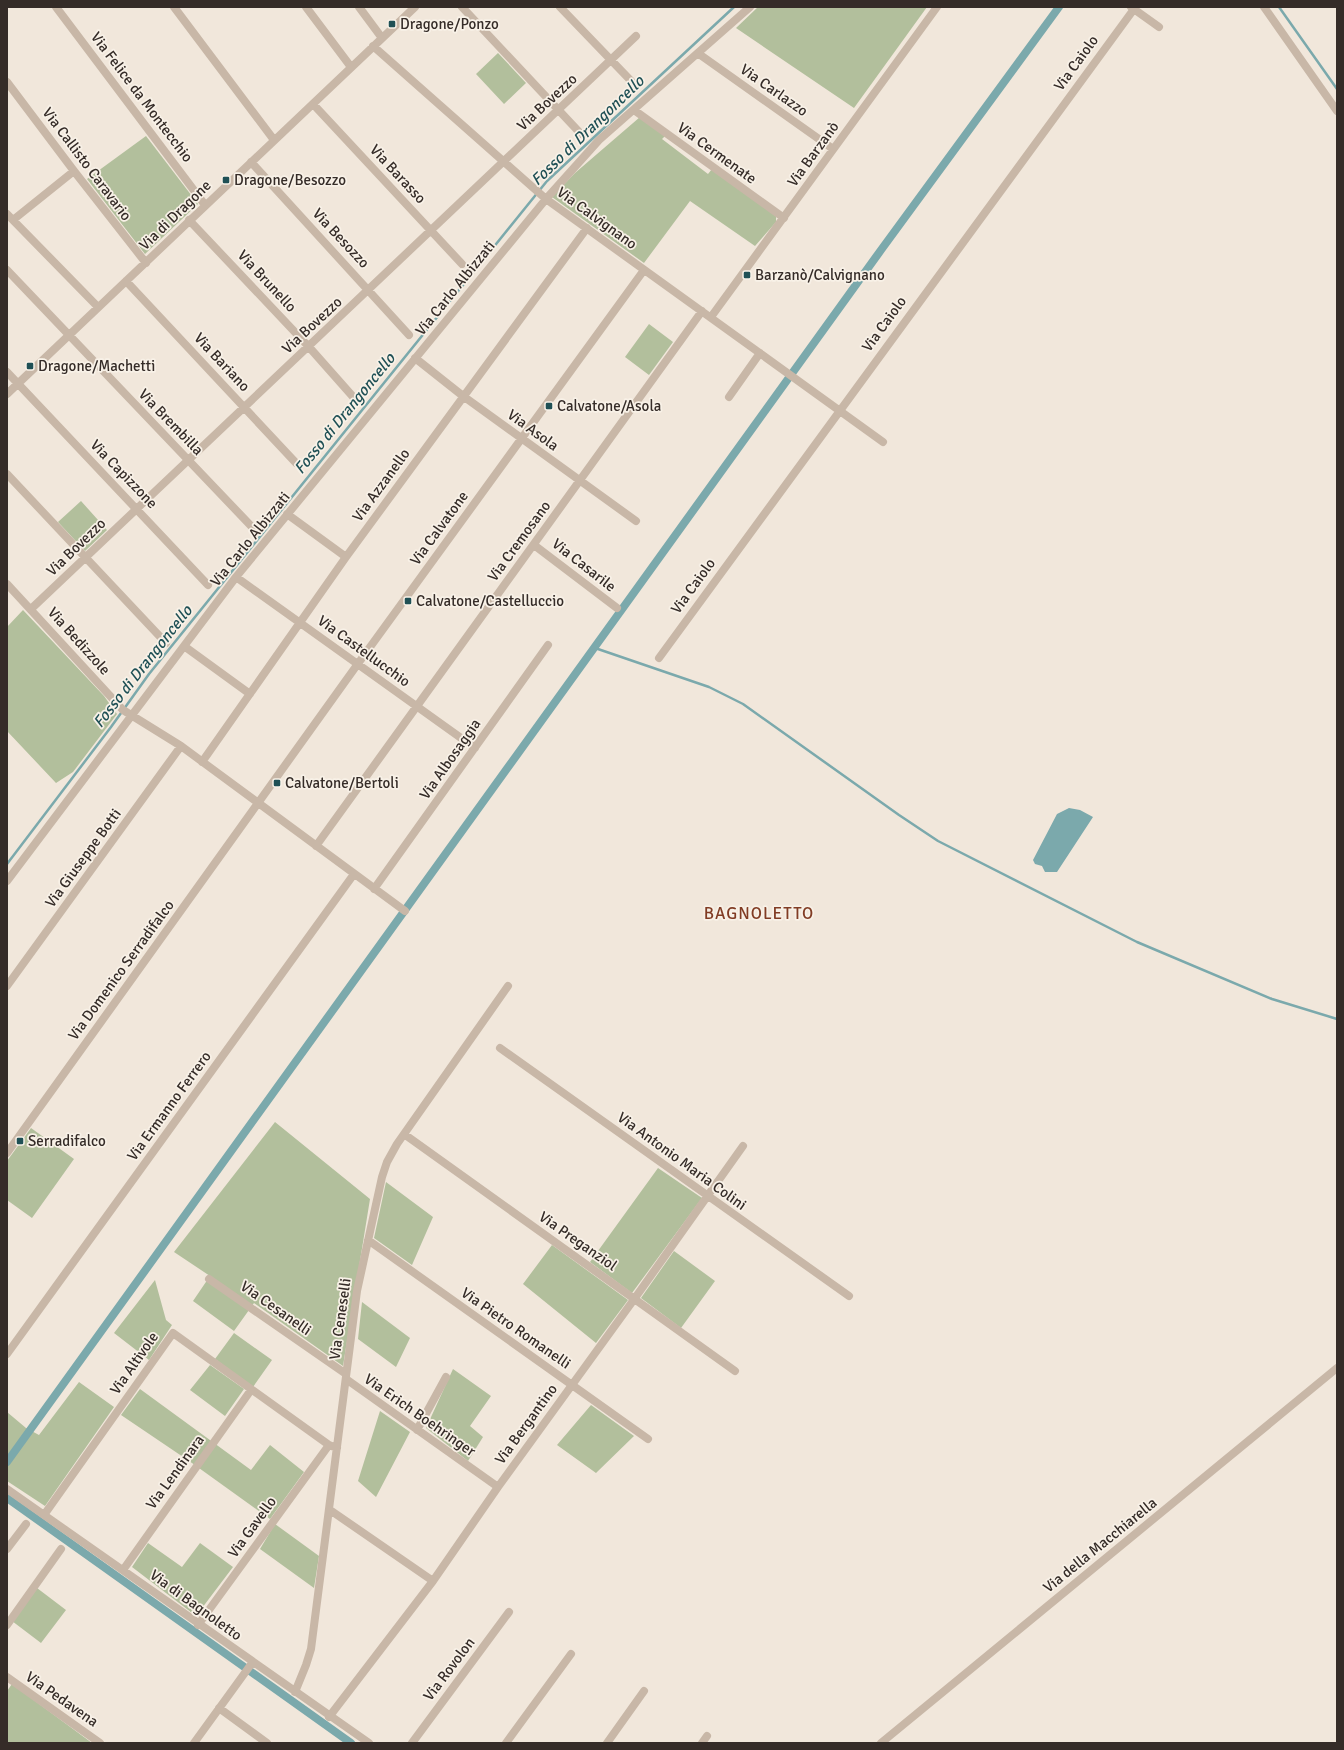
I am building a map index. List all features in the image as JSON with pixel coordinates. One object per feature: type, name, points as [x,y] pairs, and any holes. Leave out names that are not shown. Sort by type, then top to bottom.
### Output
[{"type":"street","name":"Via Felice da Montecchio","points":[[56,7],[205,205]]},
{"type":"street","points":[[174,7],[274,140]]},
{"type":"street","points":[[306,7],[351,67]]},
{"type":"street","points":[[359,7],[382,38]]},
{"type":"street","name":"Via di Dragone","points":[[7,394],[415,7]]},
{"type":"street","points":[[462,7],[581,134]]},
{"type":"street","points":[[560,7],[635,85]]},
{"type":"street","name":"Via Carlo Albizzati","points":[[7,881],[236,577],[546,198],[599,140],[699,54],[750,7]]},
{"type":"street","name":"Via Barzanò","points":[[712,317],[937,7]]},
{"type":"street","points":[[1264,7],[1337,111]]},
{"type":"street","name":"Via Caiolo","points":[[659,658],[1132,8],[1159,27]]},
{"type":"street","name":"Via Bovezzo","points":[[31,609],[370,290],[431,230],[636,36]]},
{"type":"street","name":"Via Calvignano","points":[[373,46],[546,198],[883,442]]},
{"type":"street","name":"Via Carlazzo","points":[[699,54],[833,149]]},
{"type":"street","name":"Via Callisto Caravario","points":[[7,82],[146,263]]},
{"type":"street","name":"Via Barasso","points":[[313,104],[462,264]]},
{"type":"street","name":"Via Cermenate","points":[[634,110],[784,218]]},
{"type":"street","name":"Via Besozzo","points":[[251,162],[370,290],[409,335]]},
{"type":"street","points":[[74,171],[10,217],[98,308]]},
{"type":"street","name":"Via Brunello","points":[[189,220],[309,346],[355,399]]},
{"type":"street","name":"Via Azzanello","points":[[202,762],[346,557],[587,228]]},
{"type":"street","name":"Via Brembilla","points":[[7,270],[253,528]]},
{"type":"street","name":"Via Calvatone","points":[[258,804],[644,270]]},
{"type":"street","name":"Via Bariano","points":[[126,281],[296,463]]},
{"type":"street","name":"Via Cremosano","points":[[316,846],[702,311]]},
{"type":"street","points":[[729,397],[760,353]]},
{"type":"street","name":"Via Asola","points":[[415,358],[463,396],[636,521]]},
{"type":"street","name":"Via Capizzone","points":[[7,372],[137,508],[208,585]]},
{"type":"street","points":[[7,474],[166,643]]},
{"type":"street","points":[[287,514],[346,557]]},
{"type":"street","name":"Via Casarile","points":[[534,545],[617,608]]},
{"type":"street","name":"Via Castellucchio","points":[[236,577],[475,748]]},
{"type":"street","name":"Via Bedizzole","points":[[7,584],[117,703],[181,746],[405,911]]},
{"type":"street","name":"Via Albosaggia","points":[[374,889],[548,645]]},
{"type":"street","points":[[184,646],[250,694]]},
{"type":"street","name":"Via Giuseppe Botti","points":[[7,986],[181,746]]},
{"type":"street","name":"Via Domenico Serradifalco","points":[[7,1153],[258,804]]},
{"type":"street","name":"Via Ermanno Ferrero","points":[[7,1354],[354,874]]},
{"type":"street","name":"Via Ceneselli","points":[[295,1692],[311,1649],[330,1510],[333,1446],[346,1377],[354,1311],[384,1170],[393,1150],[508,986]]},
{"type":"street","name":"Via Antonio Maria Colini","points":[[500,1048],[849,1296]]},
{"type":"street","name":"Via Preganziol","points":[[404,1134],[735,1371]]},
{"type":"street","name":"Via Bergantino","points":[[329,1717],[433,1581],[498,1487],[743,1146]]},
{"type":"street","name":"Via Pietro Romanelli","points":[[368,1240],[648,1440]]},
{"type":"street","name":"Via Cesanelli","points":[[209,1279],[346,1377]]},
{"type":"street","name":"Via Altivole","points":[[44,1516],[173,1333],[251,1390],[333,1446]]},
{"type":"street","name":"Via della Macchiarella","points":[[881,1743],[1337,1368]]},
{"type":"street","name":"Via Erich Boehringer","points":[[346,1377],[498,1487]]},
{"type":"street","points":[[418,1430],[446,1377]]},
{"type":"street","name":"Via Lendinara","points":[[122,1570],[251,1390]]},
{"type":"street","name":"Via Gavello","points":[[198,1625],[333,1446]]},
{"type":"street","name":"Via di Bagnoletto","points":[[7,1489],[198,1625],[249,1667],[295,1692],[368,1743]]},
{"type":"street","points":[[330,1510],[433,1581]]},
{"type":"street","points":[[7,1549],[26,1524]]},
{"type":"street","points":[[7,1625],[61,1549]]},
{"type":"street","name":"Via Rovolon","points":[[412,1743],[509,1612]]},
{"type":"street","points":[[506,1743],[571,1654]]},
{"type":"street","points":[[194,1743],[249,1667]]},
{"type":"street","name":"Via Pedavena","points":[[7,1677],[100,1743]]},
{"type":"street","points":[[607,1743],[644,1691]]},
{"type":"street","points":[[219,1708],[267,1743]]},
{"type":"street","points":[[702,1743],[707,1736]]},
{"type":"green space","points":[[758,7],[927,7],[854,108],[736,28]]},
{"type":"green space","points":[[498,53],[526,83],[504,104],[476,74]]},
{"type":"green space","points":[[640,117],[665,136],[662,139],[708,174],[712,169],[776,216],[776,222],[755,246],[690,201],[644,263],[552,197],[575,173]]},
{"type":"green space","points":[[146,136],[198,204],[145,254],[87,179]]},
{"type":"green space","points":[[649,324],[673,342],[649,375],[625,357]]},
{"type":"green space","points":[[81,501],[107,530],[85,551],[58,522]]},
{"type":"green space","points":[[23,610],[104,696],[117,714],[73,772],[56,783],[7,731],[7,627]]},
{"type":"green space","points":[[275,1122],[370,1199],[343,1366],[254,1303],[234,1331],[193,1301],[210,1276],[174,1252]]},
{"type":"green space","points":[[31,1128],[74,1159],[32,1218],[7,1200],[7,1161]]},
{"type":"green space","points":[[658,1168],[702,1198],[632,1293],[590,1262]]},
{"type":"green space","points":[[386,1182],[433,1217],[412,1265],[374,1238]]},
{"type":"green space","points":[[552,1245],[628,1300],[596,1343],[523,1284]]},
{"type":"green space","points":[[674,1251],[715,1281],[681,1328],[641,1298]]},
{"type":"green space","points":[[155,1280],[166,1320],[172,1325],[149,1360],[114,1333]]},
{"type":"green space","points":[[362,1302],[410,1338],[396,1367],[358,1339]]},
{"type":"green space","points":[[234,1333],[272,1360],[253,1387],[215,1359]]},
{"type":"green space","points":[[210,1365],[244,1389],[225,1416],[190,1390]]},
{"type":"green space","points":[[453,1369],[491,1396],[470,1426],[483,1437],[468,1461],[426,1428]]},
{"type":"green space","points":[[79,1382],[114,1407],[45,1506],[7,1481],[7,1412],[26,1428],[39,1435]]},
{"type":"green space","points":[[140,1389],[251,1470],[270,1445],[304,1472],[270,1519],[192,1463],[121,1415]]},
{"type":"green space","points":[[591,1405],[634,1436],[596,1473],[557,1445]]},
{"type":"green space","points":[[380,1411],[410,1432],[376,1497],[358,1481]]},
{"type":"green space","points":[[275,1524],[319,1556],[314,1588],[260,1549]]},
{"type":"green space","points":[[148,1543],[182,1567],[200,1543],[233,1567],[196,1616],[132,1567]]},
{"type":"green space","points":[[37,1588],[66,1610],[41,1643],[12,1621]]},
{"type":"green space","points":[[12,1684],[92,1743],[7,1743],[7,1691]]},
{"type":"water","points":[[1069,808],[1080,810],[1093,817],[1057,872],[1045,872],[1042,866],[1035,864],[1033,860],[1057,814]]},
{"type":"waterway","name":"Fosso di Drangoncello","points":[[7,864],[111,727],[149,674],[547,181],[734,7]]},
{"type":"waterway","points":[[7,1462],[881,250],[1059,7]]},
{"type":"waterway","name":"Fosso di Drangoncello","points":[[1279,7],[1337,89]]},
{"type":"waterway","points":[[595,648],[709,687],[743,704],[938,841],[1137,942],[1272,999],[1337,1019]]},
{"type":"waterway","points":[[7,1498],[351,1743]]},
{"type":"place","name":"Dragone/Ponzo","points":[[392,24]]},
{"type":"place","name":"Dragone/Besozzo","points":[[226,180]]},
{"type":"place","name":"Barzanò/Calvignano","points":[[747,275]]},
{"type":"place","name":"Dragone/Machetti","points":[[30,366]]},
{"type":"place","name":"Calvatone/Asola","points":[[549,406]]},
{"type":"place","name":"Calvatone/Castelluccio","points":[[408,601]]},
{"type":"place","name":"Calvatone/Bertoli","points":[[277,783]]},
{"type":"place","name":"Serradifalco","points":[[20,1141]]},
{"type":"district","name":"BAGNOLETTO","points":[[759,913]]}]
